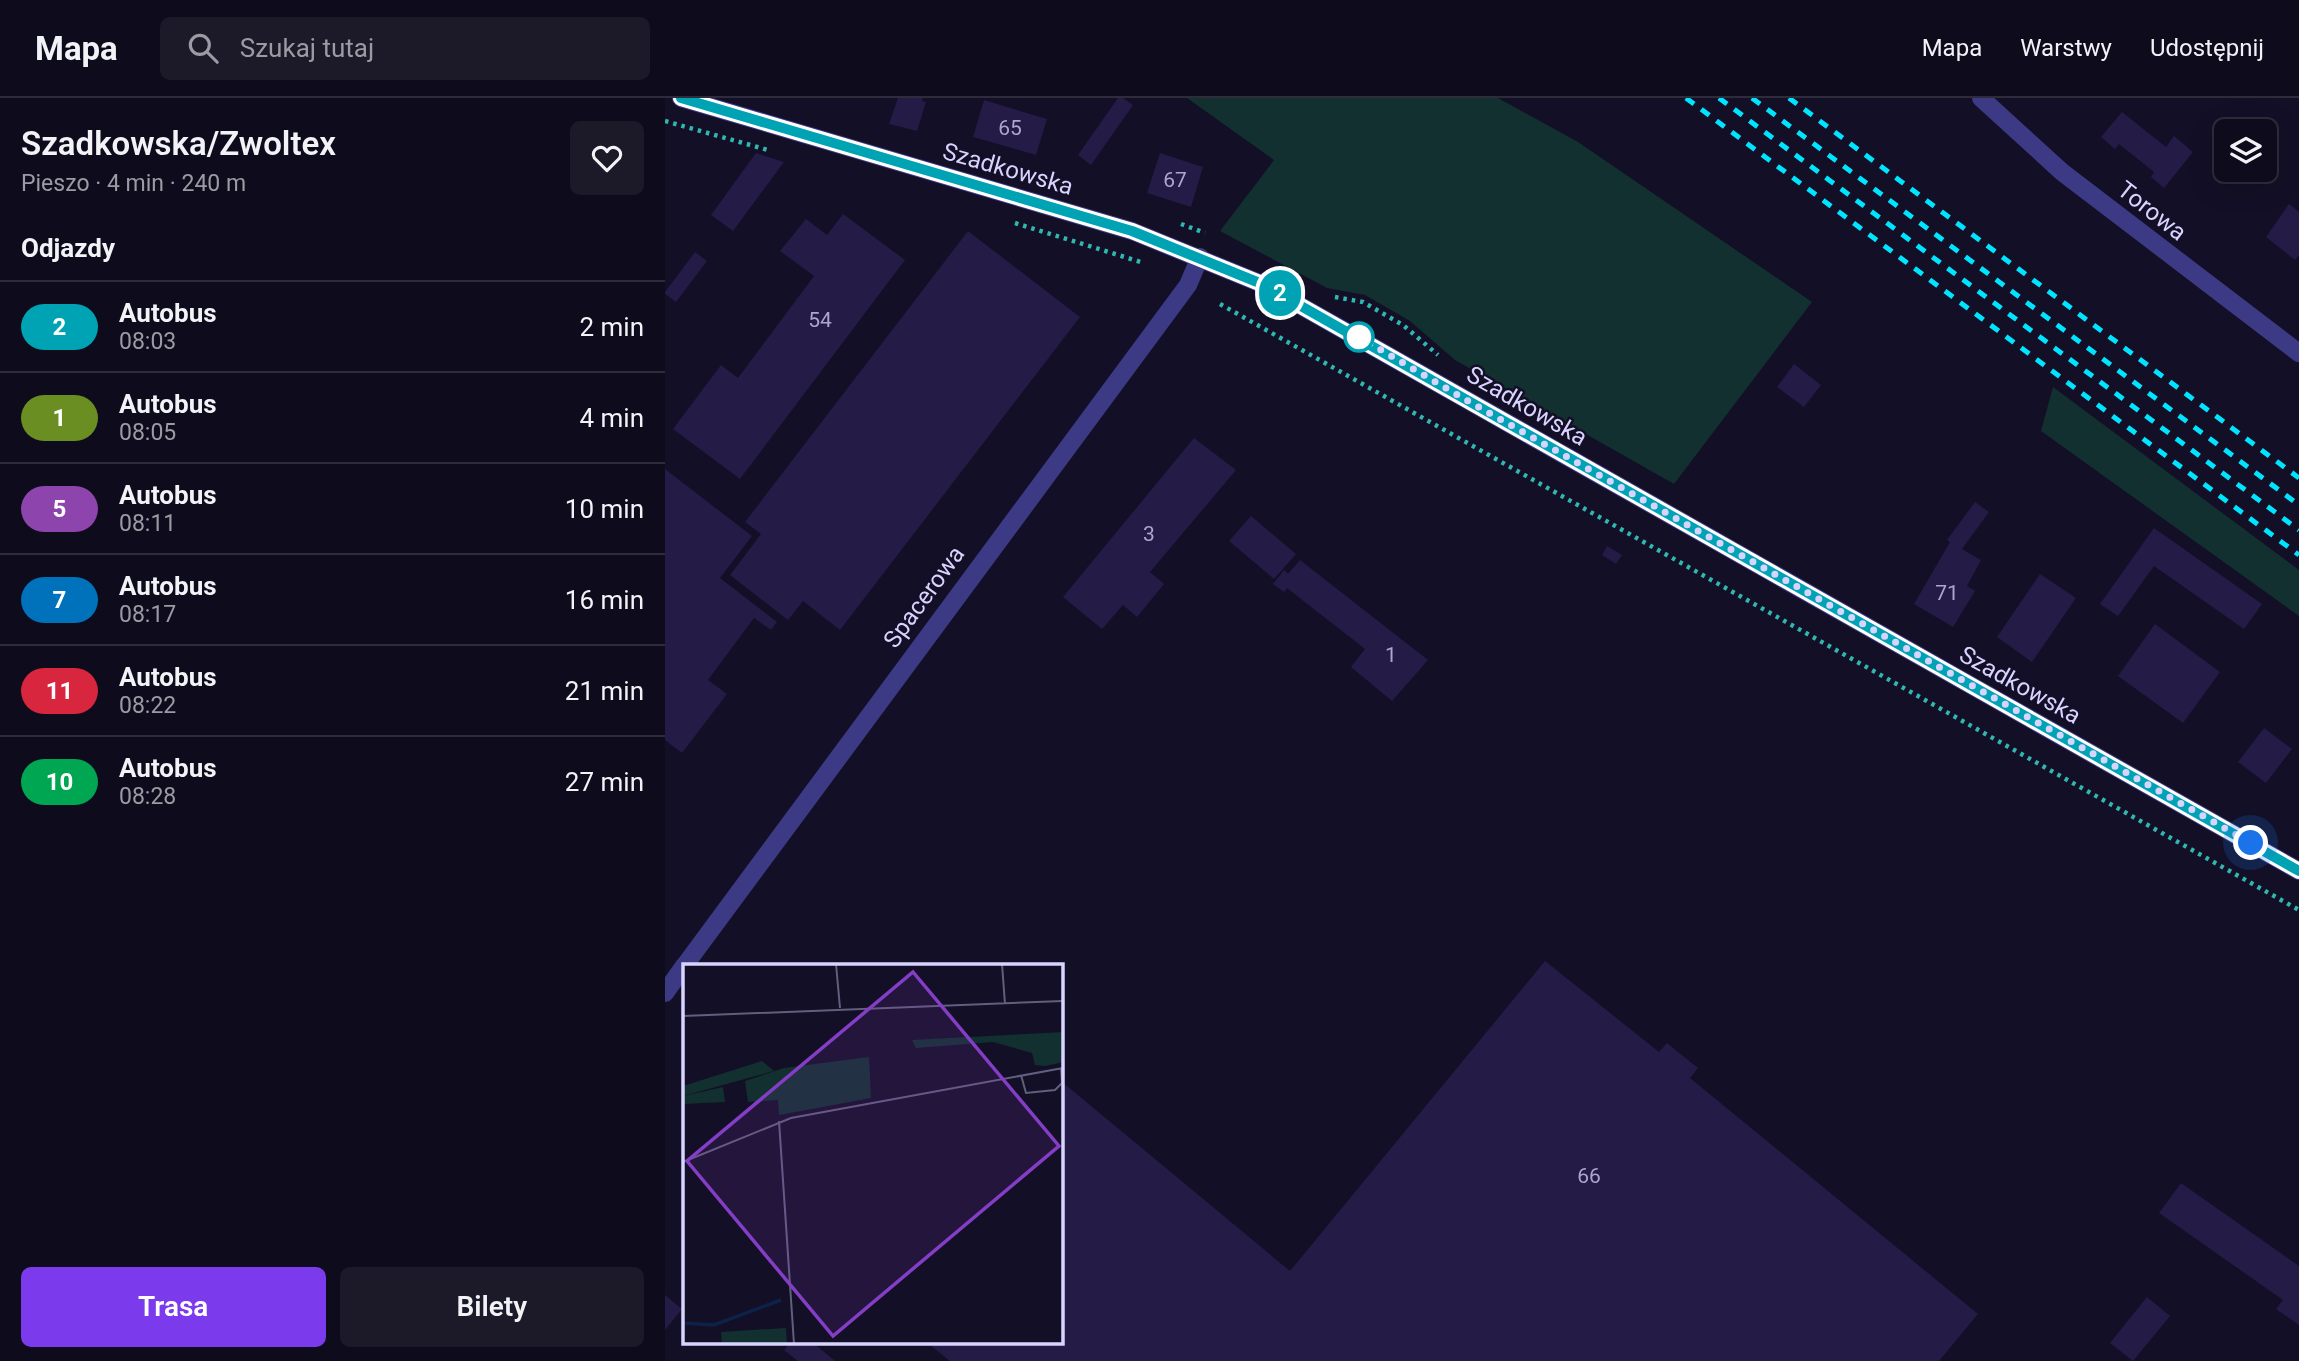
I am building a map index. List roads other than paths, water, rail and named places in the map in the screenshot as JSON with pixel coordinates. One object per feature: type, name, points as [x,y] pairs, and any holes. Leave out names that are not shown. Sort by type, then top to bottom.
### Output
[{"type":"street","name":"Szadkowska","points":[[681,98],[1132,231],[1262,284],[2299,871]]},
{"type":"street","name":"Torowa","points":[[1981,98],[2062,172],[2299,353]]},
{"type":"street","name":"Spacerowa","points":[[686,964],[1188,285],[1200,257]]},
{"type":"street","name":"Spacerowa","points":[[665,993],[683,969]]},
{"type":"railway","points":[[1686,98],[2299,555]]},
{"type":"railway","points":[[1719,98],[2299,530]]},
{"type":"railway","points":[[1752,98],[2299,505]]},
{"type":"railway","points":[[1789,98],[2299,478]]}]
